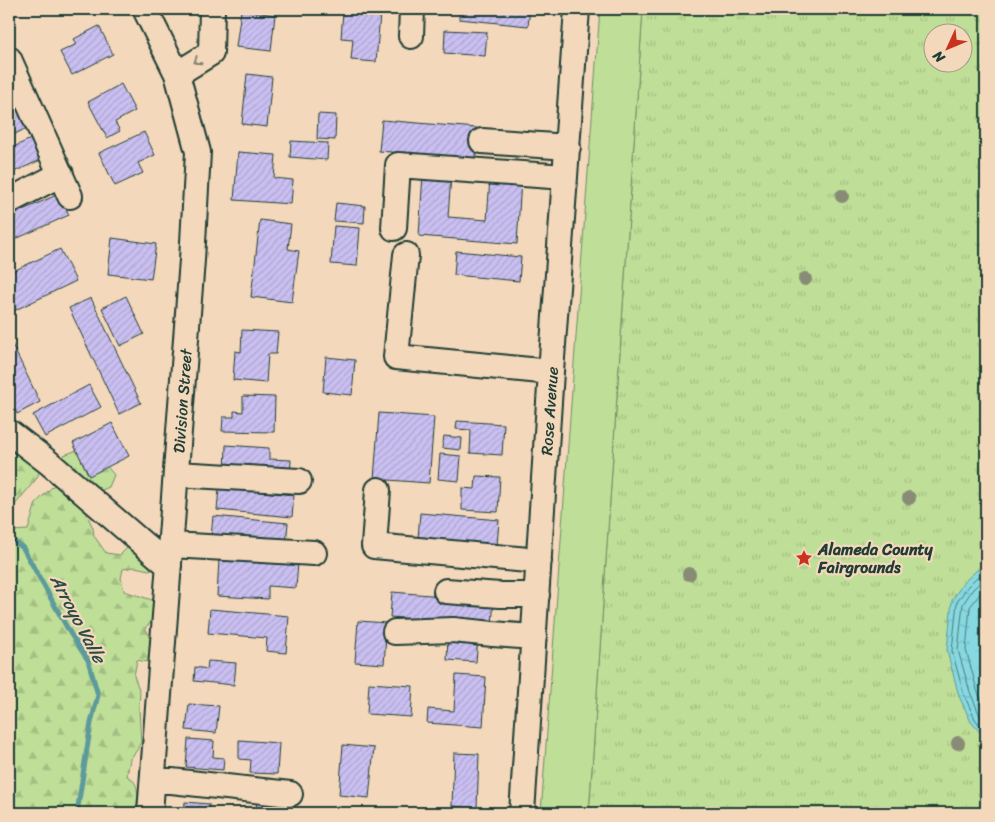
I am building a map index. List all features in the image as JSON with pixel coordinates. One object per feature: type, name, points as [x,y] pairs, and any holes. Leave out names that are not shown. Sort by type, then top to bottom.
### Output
[{"type":"street","name":"Division Street","points":[[145,9],[177,74],[198,152],[192,269],[150,813]]},
{"type":"street","points":[[177,74],[211,53],[212,9]]},
{"type":"street","points":[[411,36],[412,9]]},
{"type":"street","name":"Rose Avenue","points":[[522,813],[577,9]]},
{"type":"street","points":[[9,59],[70,196]]},
{"type":"street","points":[[482,141],[568,147]]},
{"type":"street","points":[[394,228],[398,165],[565,177]]},
{"type":"street","points":[[9,201],[61,174]]},
{"type":"street","points":[[406,255],[396,357],[551,372]]},
{"type":"street","points":[[9,432],[170,556],[314,553]]},
{"type":"street","points":[[176,474],[299,481]]},
{"type":"street","points":[[378,490],[374,546],[539,561]]},
{"type":"street","points":[[446,591],[500,595],[536,595]]},
{"type":"street","points":[[395,632],[453,630],[534,637]]},
{"type":"street","points":[[153,779],[290,794]]},
{"type":"green space","points":[[600,9],[643,9],[589,813],[541,813]]},
{"type":"green space","points":[[643,9],[986,9],[986,813],[589,813]]},
{"type":"green space","points":[[9,434],[41,467],[37,478],[9,512]]},
{"type":"green space","points":[[80,449],[95,452],[114,475],[109,487],[95,493],[89,499],[87,515],[93,528],[94,536],[106,553],[120,555],[132,543],[155,567],[149,570],[135,567],[123,569],[121,578],[124,591],[152,600],[163,607],[145,628],[151,638],[163,634],[159,660],[148,662],[137,660],[134,676],[140,692],[141,742],[130,759],[127,776],[132,779],[137,788],[136,813],[9,813],[9,533],[11,531],[28,530],[36,503],[54,485],[55,472],[64,455]]},
{"type":"water","points":[[986,569],[986,739],[971,722],[959,696],[947,651],[952,600],[964,582],[977,570]]},
{"type":"building","points":[[459,9],[530,9],[528,26],[459,19]]},
{"type":"building","points":[[241,10],[275,15],[271,51],[236,47]]},
{"type":"building","points":[[343,11],[380,14],[376,62],[351,60],[353,39],[341,38]]},
{"type":"building","points":[[99,26],[113,54],[72,75],[60,52],[77,44],[74,39]]},
{"type":"building","points":[[445,30],[487,32],[485,56],[444,53]]},
{"type":"building","points":[[247,74],[272,77],[267,127],[242,124]]},
{"type":"building","points":[[121,84],[135,111],[115,122],[120,131],[107,138],[88,102]]},
{"type":"building","points":[[15,103],[27,128],[9,137],[9,106]]},
{"type":"building","points":[[318,114],[336,115],[335,140],[317,139]]},
{"type":"building","points":[[382,120],[477,128],[475,159],[379,151]]},
{"type":"building","points":[[144,132],[155,155],[138,163],[143,173],[115,186],[99,153]]},
{"type":"building","points":[[33,138],[43,159],[9,174],[9,149]]},
{"type":"building","points":[[291,141],[328,143],[327,160],[290,157]]},
{"type":"building","points":[[238,152],[276,155],[274,178],[293,180],[291,204],[234,200]]},
{"type":"building","points":[[423,174],[451,176],[448,217],[487,220],[490,178],[521,180],[517,244],[419,236]]},
{"type":"building","points":[[59,194],[69,215],[9,242],[9,216]]},
{"type":"building","points":[[336,203],[365,206],[364,223],[334,221]]},
{"type":"building","points":[[260,220],[291,224],[288,249],[299,251],[292,302],[251,297]]},
{"type":"building","points":[[334,226],[360,228],[357,266],[331,264]]},
{"type":"building","points":[[112,238],[156,244],[151,279],[108,274]]},
{"type":"building","points":[[60,249],[76,281],[9,313],[9,273]]},
{"type":"building","points":[[456,251],[521,257],[519,281],[454,275]]},
{"type":"building","points":[[126,296],[144,334],[120,346],[102,308]]},
{"type":"building","points":[[91,298],[141,403],[119,414],[69,308]]},
{"type":"building","points":[[242,330],[278,332],[276,354],[268,354],[266,383],[233,380],[235,351],[241,352]]},
{"type":"building","points":[[9,338],[40,402],[17,414],[9,397]]},
{"type":"building","points":[[326,357],[355,360],[352,395],[323,392]]},
{"type":"building","points":[[89,385],[101,407],[45,437],[33,415]]},
{"type":"building","points":[[243,396],[275,397],[274,432],[222,431],[223,417],[234,417],[234,411],[243,412]]},
{"type":"building","points":[[379,413],[434,417],[429,483],[374,479]]},
{"type":"building","points":[[457,421],[504,424],[502,455],[470,453],[471,430],[456,429]]},
{"type":"building","points":[[112,423],[129,456],[89,476],[73,443]]},
{"type":"building","points":[[444,436],[462,438],[461,450],[442,448]]},
{"type":"building","points":[[226,445],[269,448],[269,459],[291,460],[290,478],[225,474]]},
{"type":"building","points":[[440,454],[461,456],[459,481],[438,479]]},
{"type":"building","points":[[476,476],[500,477],[498,512],[462,510],[462,488],[475,489]]},
{"type":"building","points":[[219,488],[294,495],[292,517],[217,510]]},
{"type":"building","points":[[420,513],[499,520],[497,546],[418,539]]},
{"type":"building","points":[[213,516],[288,523],[286,544],[211,537]]},
{"type":"building","points":[[219,559],[298,563],[296,588],[268,586],[268,599],[217,596]]},
{"type":"building","points":[[392,592],[494,600],[492,625],[390,617]]},
{"type":"building","points":[[210,609],[289,616],[286,653],[266,651],[267,638],[208,633]]},
{"type":"building","points":[[358,621],[387,623],[384,664],[355,662]]},
{"type":"building","points":[[448,636],[478,638],[476,662],[447,660]]},
{"type":"building","points":[[208,661],[236,663],[234,685],[194,681],[195,667],[207,669]]},
{"type":"building","points":[[456,675],[486,677],[483,727],[427,723],[428,709],[454,711]]},
{"type":"building","points":[[369,683],[413,686],[411,717],[367,714]]},
{"type":"building","points":[[189,704],[219,706],[216,733],[186,730]]},
{"type":"building","points":[[188,739],[214,741],[213,757],[224,758],[223,770],[186,767]]},
{"type":"building","points":[[239,740],[279,743],[277,774],[250,773],[251,760],[239,759]]},
{"type":"building","points":[[343,745],[374,748],[369,798],[339,795]]},
{"type":"building","points":[[454,753],[479,754],[477,808],[452,806]]},
{"type":"building","points":[[257,796],[285,798],[284,813],[256,813]]},
{"type":"building","points":[[185,802],[209,804],[209,813],[184,813]]},
{"type":"waterway","name":"Arroyo Valle","points":[[9,537],[23,548],[70,633],[88,660],[98,695],[91,723],[77,813]]},
{"type":"place","name":"Alameda County Fairgrounds","points":[[804,558]]}]
